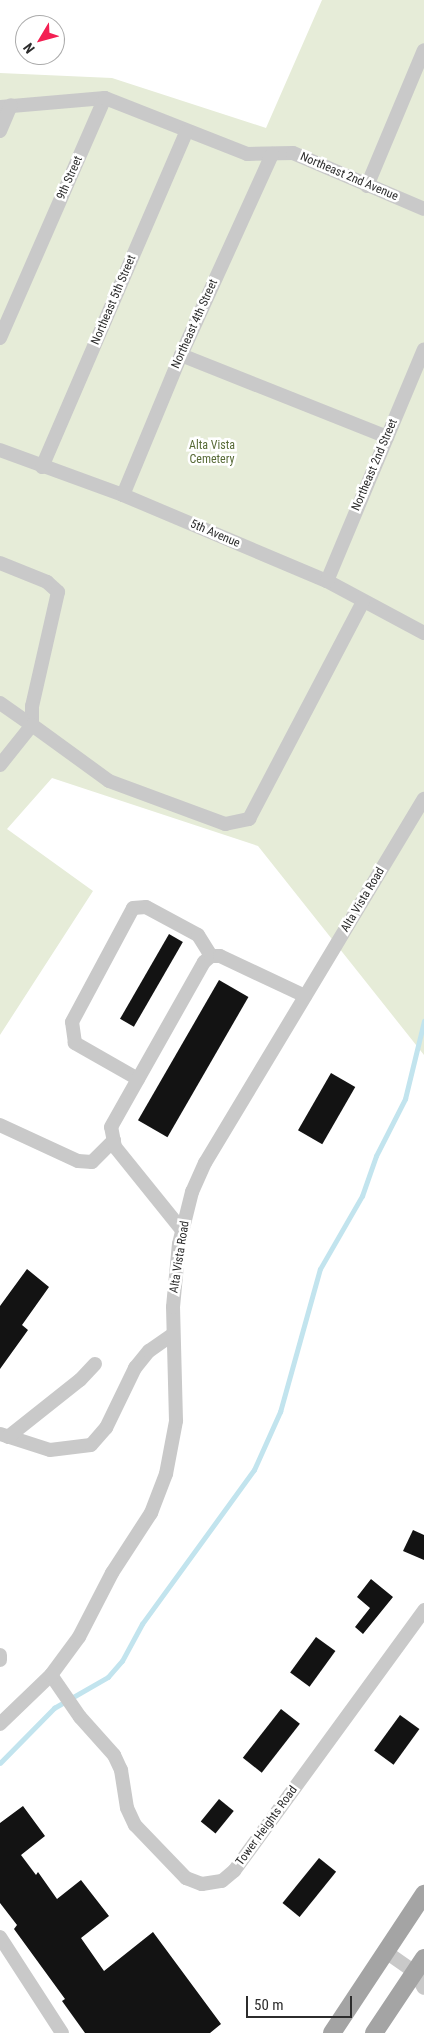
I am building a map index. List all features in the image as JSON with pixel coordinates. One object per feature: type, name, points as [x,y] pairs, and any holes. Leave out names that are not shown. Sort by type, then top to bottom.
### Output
[{"type":"main road","points":[[332,2033],[424,1894]]},
{"type":"main road","points":[[374,2033],[421,1966]]},
{"type":"street","points":[[367,186],[424,50]]},
{"type":"street","points":[[0,131],[6,106],[105,98],[186,132]]},
{"type":"street","name":"9th Street","points":[[0,338],[105,98]]},
{"type":"street","name":"Northeast 2nd Avenue","points":[[186,132],[247,154],[293,153],[424,209]]},
{"type":"street","name":"Northeast 5th Street","points":[[42,467],[186,132]]},
{"type":"street","name":"Northeast 4th Street","points":[[123,495],[181,355],[272,154]]},
{"type":"street","name":"Northeast 2nd Street","points":[[327,581],[424,349]]},
{"type":"street","points":[[181,355],[387,437]]},
{"type":"street","name":"5th Avenue","points":[[0,450],[42,467],[123,495],[327,581],[363,602],[424,632]]},
{"type":"street","points":[[0,562],[47,582],[58,592],[32,706],[32,725],[0,765]]},
{"type":"street","points":[[0,703],[109,781],[225,824],[249,819],[363,602]]},
{"type":"street","name":"Alta Vista Road","points":[[0,1724],[51,1675],[79,1637],[112,1573],[151,1513],[166,1474],[176,1421],[173,1307],[182,1230],[192,1192],[206,1163],[424,799]]},
{"type":"street","points":[[138,1079],[75,1043],[72,1022],[133,908],[146,907],[198,935],[211,956]]},
{"type":"street","points":[[182,1230],[144,1185],[114,1140],[111,1127],[204,962],[211,956],[220,956],[305,996]]},
{"type":"street","points":[[0,1125],[78,1161],[92,1162],[114,1140]]},
{"type":"street","points":[[4,1436],[50,1450],[91,1444],[106,1428],[135,1368],[149,1351],[173,1334]]},
{"type":"street","points":[[4,1436],[80,1380],[95,1364]]},
{"type":"street","name":"Tower Heights Road","points":[[51,1675],[80,1717],[114,1755],[121,1770],[128,1808],[136,1825],[186,1878],[202,1884],[222,1880],[234,1871],[424,1610]]},
{"type":"street","points":[[0,1655],[0,1660]]},
{"type":"street","points":[[0,1937],[62,2033]]},
{"type":"street","points":[[386,1952],[421,1966],[424,1988]]},
{"type":"green space","name":"Alta Vista Cemetery","points":[[322,0],[424,0],[424,1055],[258,846],[52,778],[7,829],[93,891],[0,1035],[0,73],[112,78],[266,128]]},
{"type":"building","points":[[169,934],[183,942],[134,1027],[120,1019]]},
{"type":"building","points":[[219,980],[248,997],[167,1137],[138,1120]]},
{"type":"building","points":[[331,1073],[355,1087],[322,1144],[298,1130]]},
{"type":"building","points":[[27,1269],[49,1287],[22,1325],[28,1330],[0,1369],[0,1306]]},
{"type":"building","points":[[413,1530],[424,1535],[424,1560],[403,1551]]},
{"type":"building","points":[[371,1579],[393,1597],[363,1634],[355,1627],[370,1608],[357,1597]]},
{"type":"building","points":[[316,1637],[335,1651],[310,1687],[290,1673]]},
{"type":"building","points":[[281,1709],[300,1724],[262,1773],[243,1758]]},
{"type":"building","points":[[400,1715],[419,1729],[394,1765],[374,1751]]},
{"type":"building","points":[[219,1799],[234,1811],[216,1833],[201,1822]]},
{"type":"building","points":[[23,1806],[45,1836],[21,1855],[36,1875],[38,1872],[57,1899],[81,1880],[109,1916],[81,1938],[104,1971],[153,1932],[221,2024],[210,2033],[85,2033],[62,2001],[65,1999],[14,1929],[17,1925],[0,1903],[0,1823]]},
{"type":"building","points":[[319,1858],[336,1872],[300,1917],[282,1903]]},
{"type":"waterway","points":[[0,1763],[54,1708],[108,1677],[122,1661],[142,1624],[254,1470],[280,1412],[320,1269],[362,1196],[376,1156],[405,1099],[424,1021]]}]
